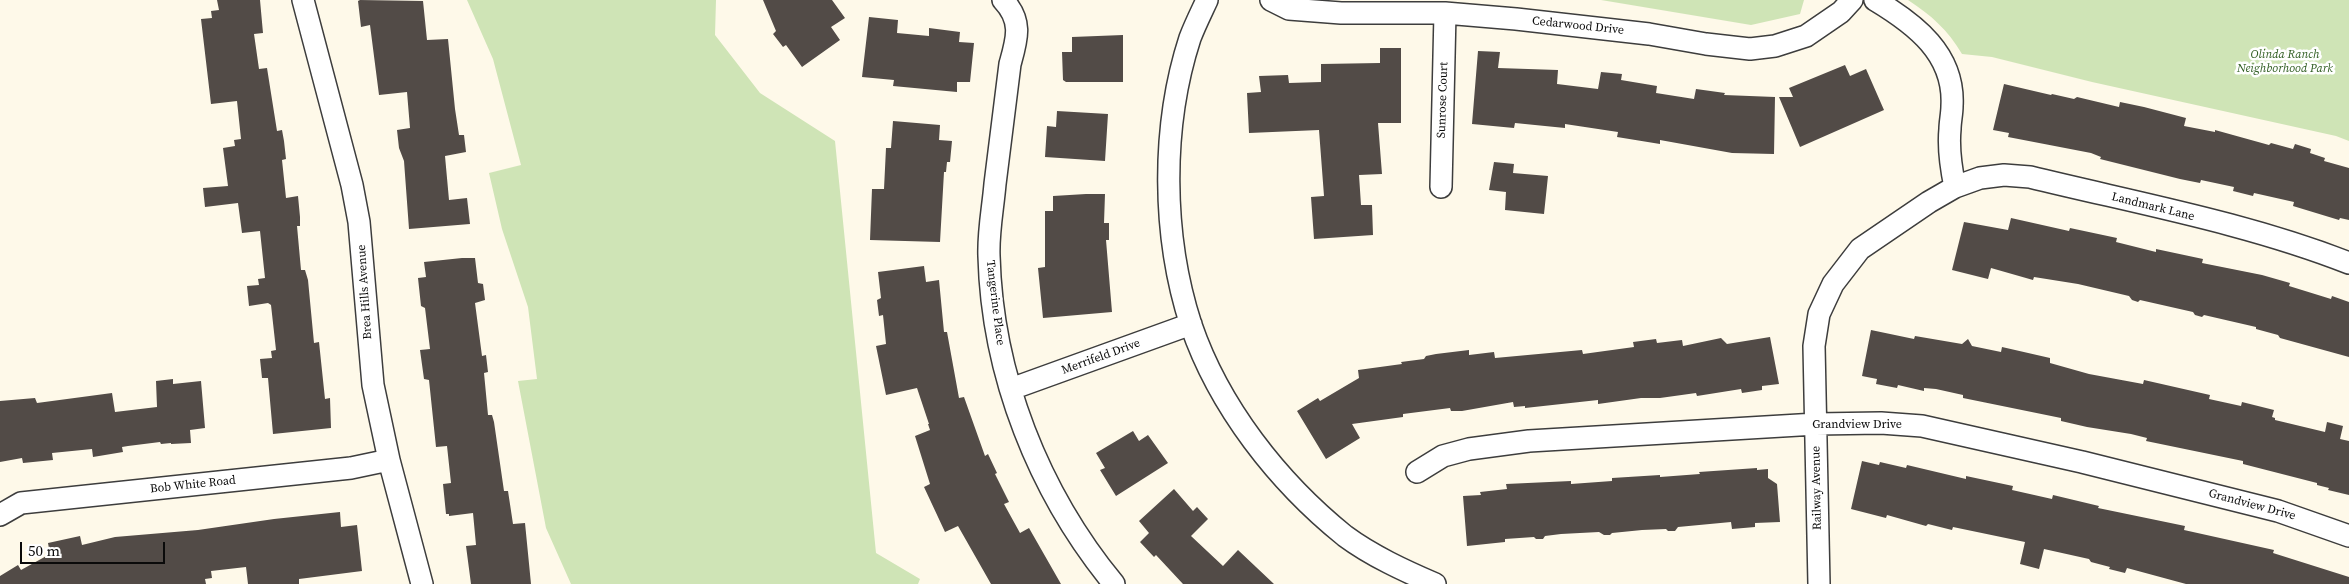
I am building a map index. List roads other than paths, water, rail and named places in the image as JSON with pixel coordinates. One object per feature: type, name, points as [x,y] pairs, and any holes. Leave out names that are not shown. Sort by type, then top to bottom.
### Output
[{"type":"street","name":"Brea Hills Avenue","points":[[304,0],[352,185],[359,222],[373,385],[389,460],[422,584]]},
{"type":"street","name":"Tangerine Place","points":[[1004,0],[1016,17],[1017,39],[1010,64],[988,254],[997,336],[1011,389],[1037,462],[1089,549],[1114,584]]},
{"type":"street","points":[[1207,0],[1190,37],[1179,80],[1171,130],[1169,188],[1172,240],[1191,324],[1228,403],[1262,452],[1307,500],[1346,536],[1401,569],[1435,584]]},
{"type":"street","name":"Cedarwood Drive","points":[[1280,5],[1341,13],[1445,13],[1649,34],[1706,44],[1750,48],[1775,46],[1806,36],[1841,12],[1852,0]]},
{"type":"street","points":[[1875,0],[1917,29],[1934,46],[1946,65],[1951,84],[1950,161],[1955,187]]},
{"type":"street","name":"Sunrose Court","points":[[1441,187],[1445,13]]},
{"type":"street","name":"Landmark Lane","points":[[1955,187],[1980,178],[2004,175],[2030,177],[2217,222],[2293,244],[2349,263]]},
{"type":"street","name":"Railway Avenue","points":[[1819,584],[1814,346],[1819,314],[1833,284],[1860,249],[1929,202],[1955,187]]},
{"type":"street","name":"Merrifeld Drive","points":[[1011,389],[1191,324]]},
{"type":"street","name":"Grandview Drive","points":[[1417,472],[1443,456],[1469,449],[1530,441],[1816,424],[1882,422],[1922,426],[1964,434],[2278,511],[2349,536]]},
{"type":"street","name":"Bob White Road","points":[[0,515],[21,503],[351,468],[389,460]]},
{"type":"park label","name":"Olinda Ranch Neighborhood Park","points":[[2285,62]]}]
